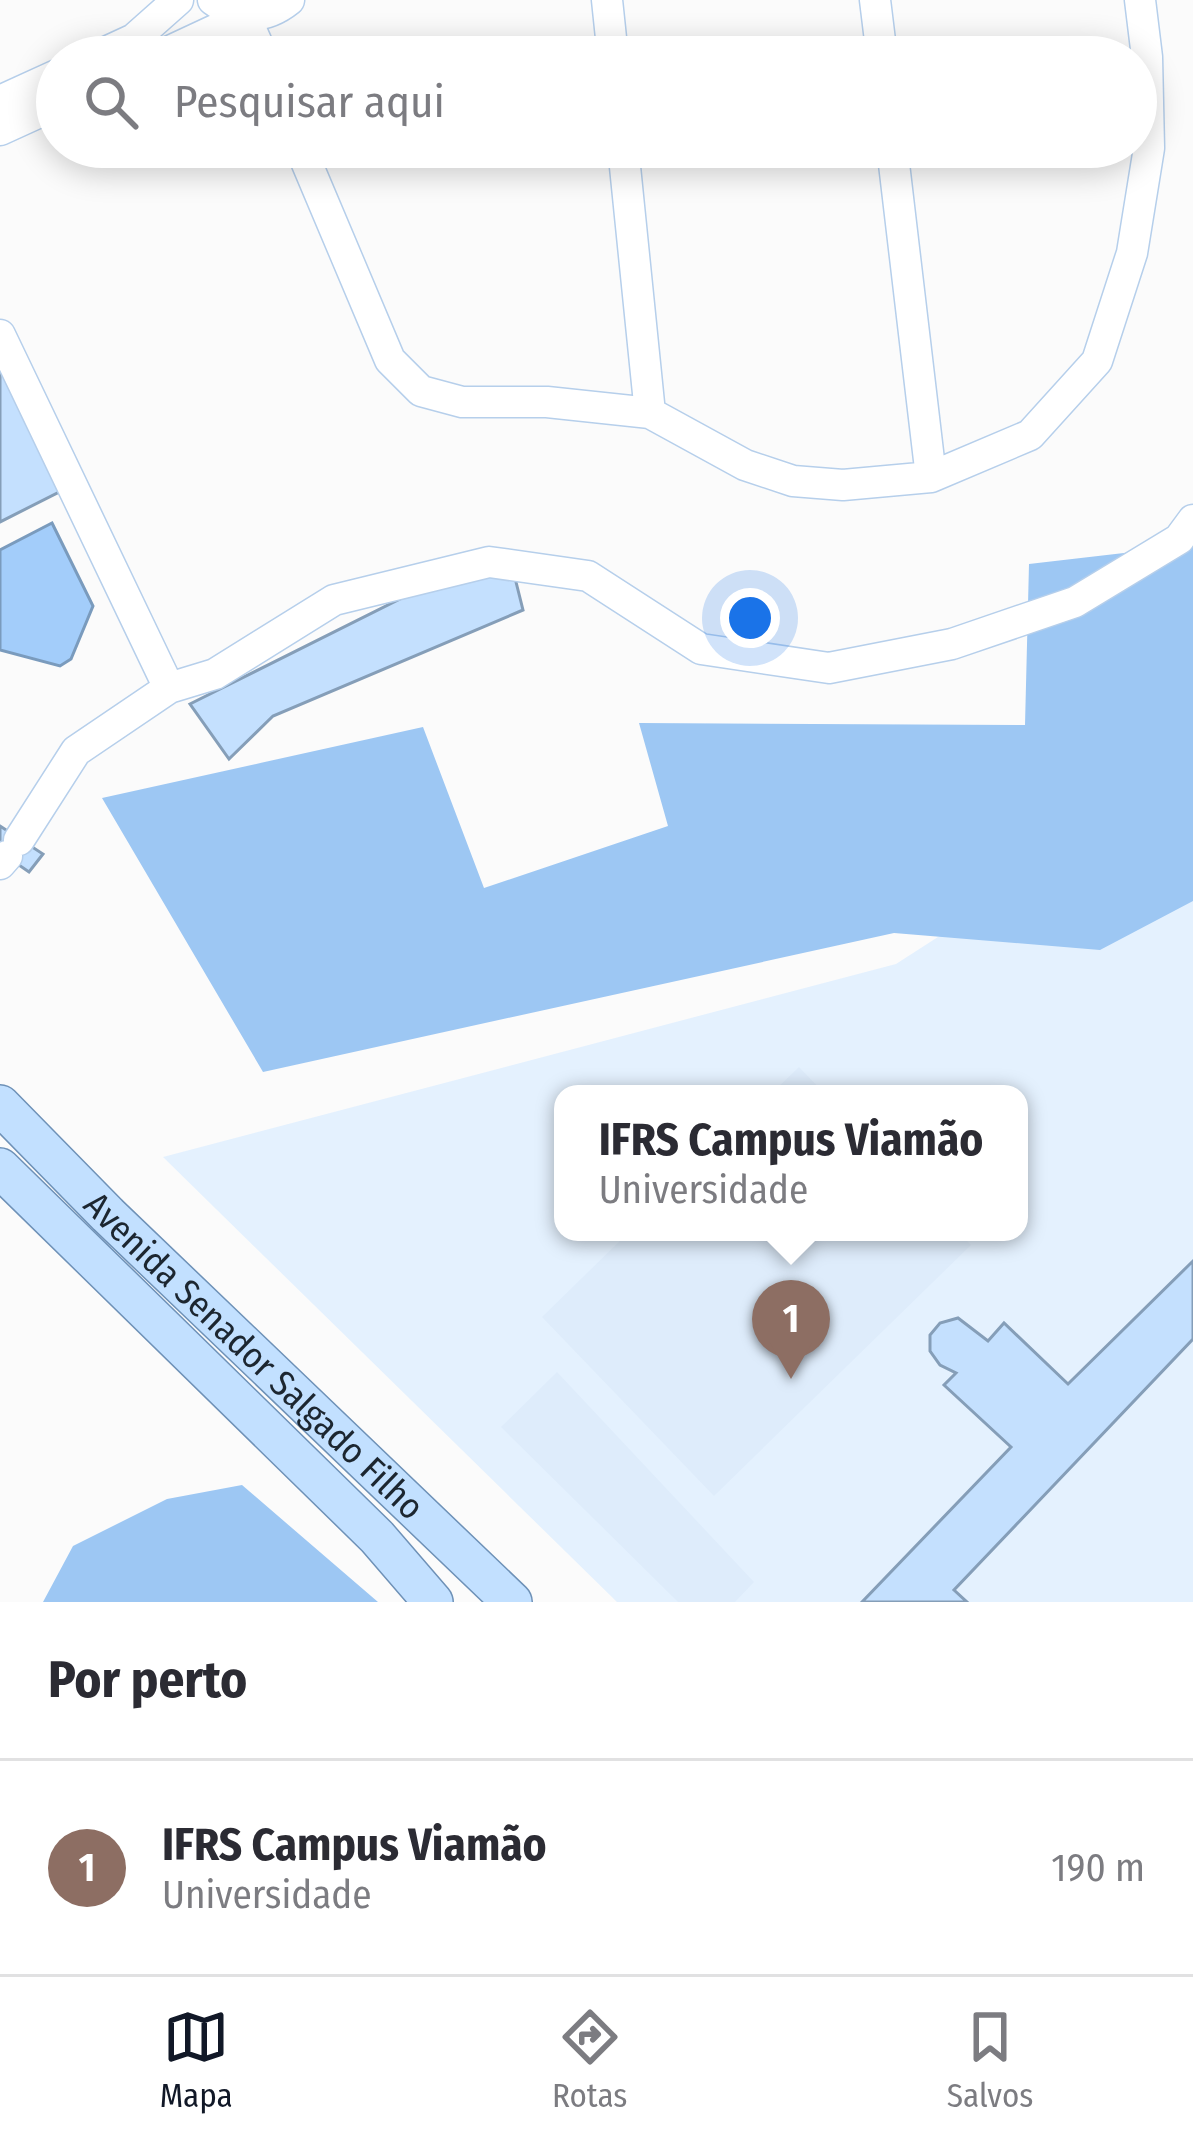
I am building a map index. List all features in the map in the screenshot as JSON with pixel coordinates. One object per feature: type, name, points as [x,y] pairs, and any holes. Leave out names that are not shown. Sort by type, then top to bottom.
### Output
[{"type":"main road","name":"Avenida Senador Salgado Filho","points":[[0,1106],[512,1602]]},
{"type":"main road","name":"Avenida Senador Salgado Filho","points":[[0,1168],[377,1538],[433,1602]]},
{"type":"street","points":[[137,36],[178,0]]},
{"type":"street","points":[[213,0],[245,16],[254,36]]},
{"type":"street","points":[[202,36],[290,0]]},
{"type":"street","points":[[607,0],[611,36]]},
{"type":"street","points":[[875,0],[879,36]]},
{"type":"street","points":[[1140,0],[1144,36]]},
{"type":"street","points":[[0,101],[36,85]]},
{"type":"street","points":[[0,130],[36,114]]},
{"type":"street","points":[[309,168],[390,360],[421,391],[462,402],[547,401],[650,413],[745,465],[793,481],[843,485],[931,477],[1030,435],[1097,361],[1132,253],[1146,168]]},
{"type":"street","points":[[624,168],[650,413]]},
{"type":"street","points":[[894,168],[931,477]]},
{"type":"street","points":[[0,335],[169,688]]},
{"type":"street","points":[[9,854],[76,751],[169,688],[215,674],[334,600],[488,562],[588,576],[701,649],[830,668],[952,644],[1075,602],[1179,539],[1193,520]]},
{"type":"shaded area","points":[[52,523],[93,606],[71,659],[60,666],[0,650],[0,550]]},
{"type":"shaded area","points":[[1193,545],[1193,901],[1100,950],[894,933],[263,1072],[102,798],[423,727],[484,888],[668,826],[639,723],[1025,725],[1029,564]]},
{"type":"shaded area","points":[[1193,773],[1193,1602],[617,1602],[163,1157],[896,964]]},
{"type":"shaded area","points":[[799,1067],[816,1085],[780,1085]]},
{"type":"shaded area","points":[[620,1241],[967,1241],[971,1245],[714,1496],[542,1317]]},
{"type":"shaded area","points":[[557,1372],[754,1582],[735,1602],[678,1602],[501,1427]]},
{"type":"shaded area","points":[[242,1485],[378,1602],[43,1602],[73,1546],[167,1499]]},
{"type":"building","points":[[0,351],[69,487],[0,522]]},
{"type":"building","points":[[513,570],[523,610],[273,716],[229,759],[190,704],[440,579]]},
{"type":"building","points":[[0,826],[43,854],[29,872],[0,852]]},
{"type":"building","points":[[1193,1261],[1193,1339],[954,1590],[967,1602],[862,1602],[1011,1447],[944,1385],[956,1373],[940,1365],[930,1351],[930,1335],[940,1323],[958,1318],[988,1341],[1004,1323],[1068,1384]]},
{"type":"place","name":"IFRS Campus Viamão","points":[[791,1379]]}]
